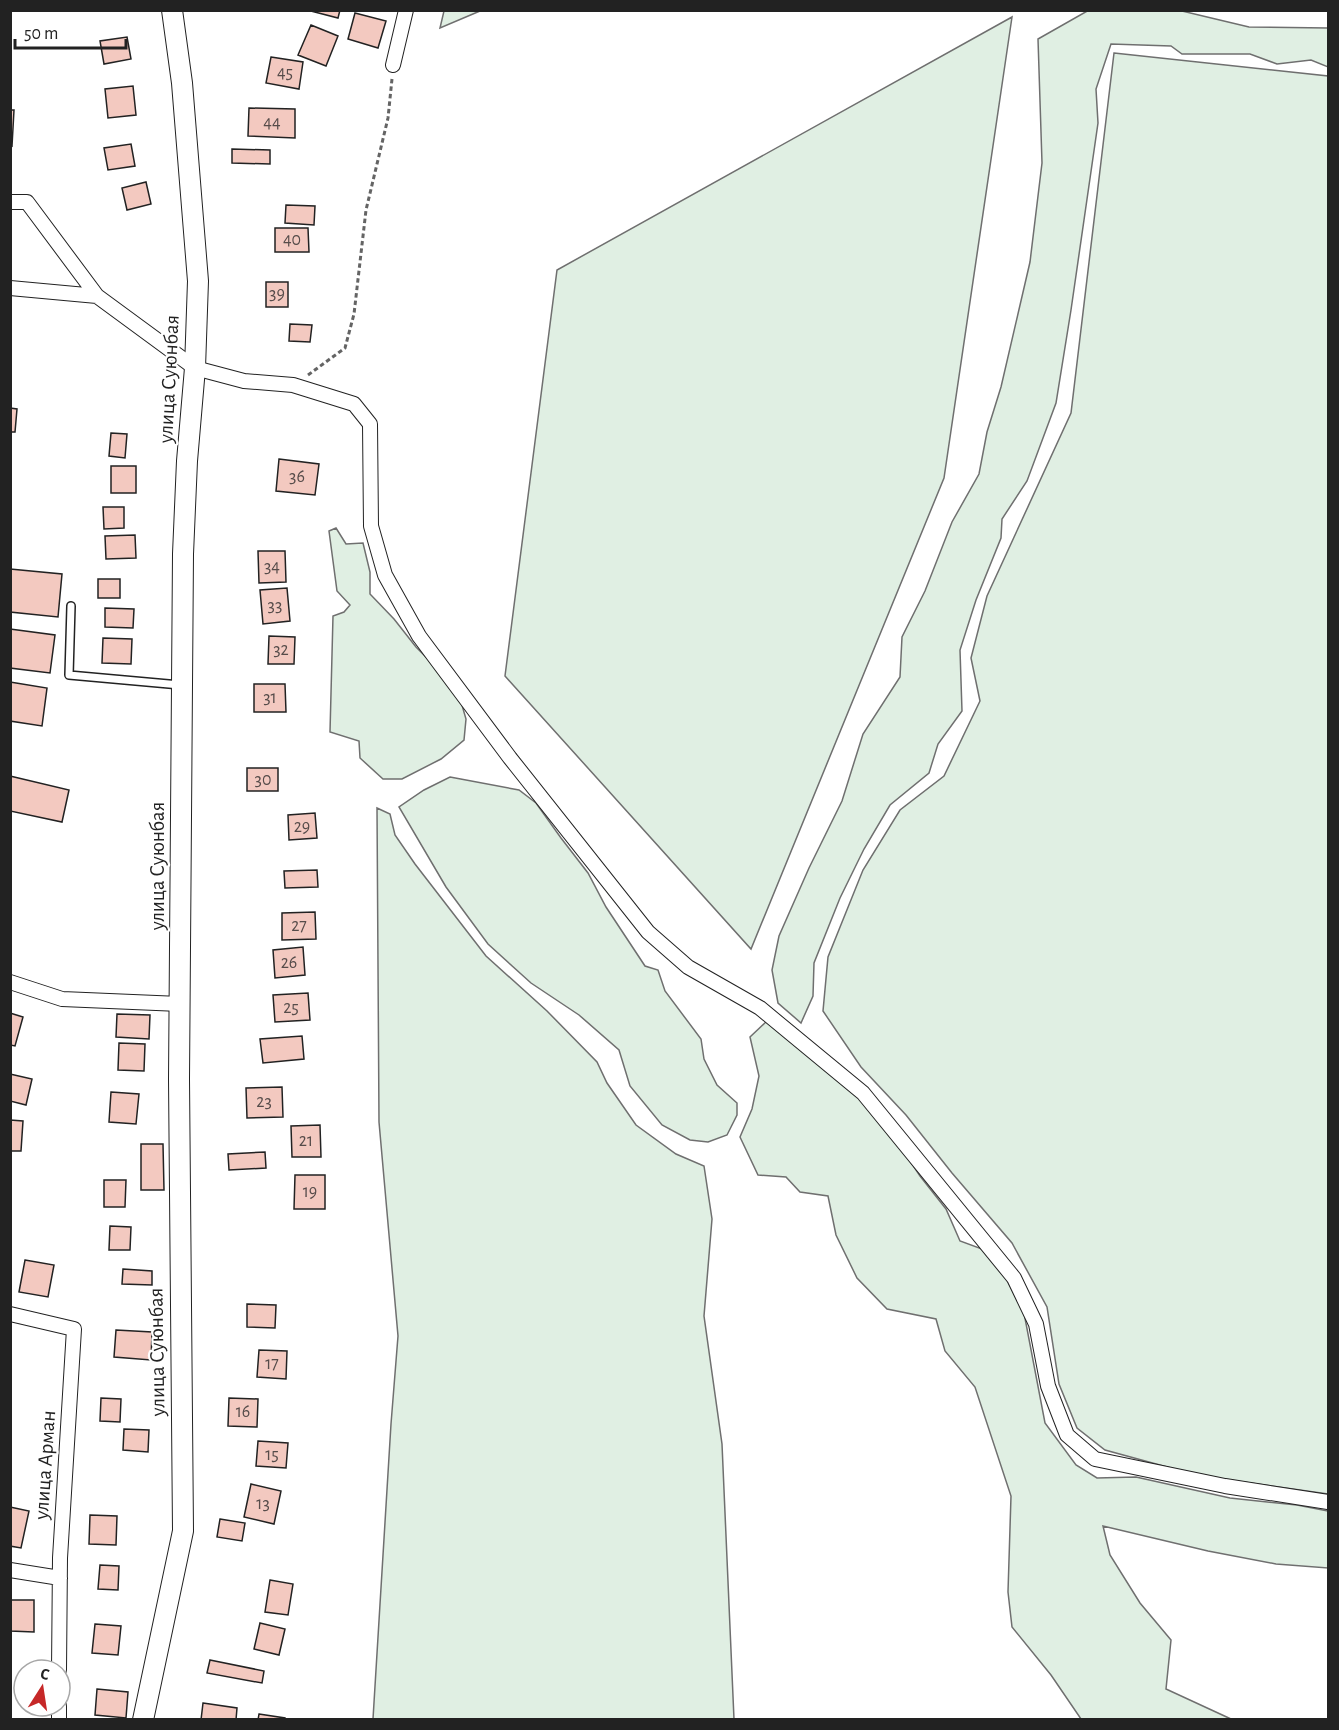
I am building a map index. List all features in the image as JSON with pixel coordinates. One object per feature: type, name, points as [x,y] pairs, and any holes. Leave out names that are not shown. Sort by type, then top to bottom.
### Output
[{"type":"main road","name":"улица Суюнбая","points":[[143,1719],[183,1531],[179,1079],[183,554],[198,281],[182,83],[172,10]]},
{"type":"street","points":[[393,65],[406,10]]},
{"type":"street","points":[[10,202],[27,202],[97,296],[195,368],[244,381],[293,385],[354,404],[370,423],[371,526],[385,574],[419,636],[510,758],[648,932],[688,966],[760,1008],[863,1093],[1014,1278],[1036,1324],[1048,1386],[1066,1435],[1095,1459],[1225,1486],[1329,1502]]},
{"type":"street","points":[[10,288],[97,296]]},
{"type":"street","points":[[10,982],[62,999],[180,1004]]},
{"type":"street","name":"улица Арман","points":[[10,1314],[74,1329],[60,1578],[59,1658]]},
{"type":"street","points":[[10,1570],[60,1578]]},
{"type":"lane","points":[[71,606],[69,675],[182,686]]},
{"type":"path","points":[[293,385],[345,348],[354,314],[366,210],[388,118],[393,65]]},
{"type":"green space","points":[[444,10],[480,11],[440,28]]},
{"type":"green space","points":[[1089,10],[1182,11],[1249,27],[1328,28],[1328,67],[1311,60],[1277,64],[1250,54],[1182,54],[1171,46],[1111,44],[1096,89],[1098,123],[1056,403],[1027,481],[1002,519],[1001,538],[976,600],[960,650],[962,711],[938,744],[929,773],[890,805],[864,849],[840,898],[814,963],[813,996],[801,1023],[778,1003],[772,970],[779,936],[842,801],[863,734],[900,677],[902,637],[925,591],[952,522],[979,474],[987,432],[1001,387],[1030,262],[1042,163],[1038,39]]},
{"type":"green space","points":[[1012,17],[944,478],[751,949],[505,676],[557,270]]},
{"type":"green space","points":[[1114,53],[1328,76],[1328,1494],[1200,1476],[1105,1450],[1077,1428],[1059,1384],[1047,1307],[1012,1243],[906,1115],[861,1067],[823,1011],[828,957],[863,870],[900,810],[944,776],[980,701],[971,658],[987,596],[1071,413]]},
{"type":"green space","points":[[336,528],[346,544],[363,543],[370,572],[370,594],[416,647],[457,688],[466,719],[464,740],[441,759],[402,779],[383,779],[360,758],[359,741],[330,732],[333,616],[344,612],[350,605],[337,591],[329,531]]},
{"type":"green space","points":[[450,777],[519,790],[536,803],[588,873],[606,907],[645,966],[658,970],[665,991],[701,1039],[704,1059],[717,1085],[737,1103],[737,1115],[727,1135],[708,1142],[690,1140],[662,1125],[630,1086],[619,1050],[579,1015],[531,983],[488,944],[446,887],[399,807],[424,790]]},
{"type":"green space","points":[[377,808],[390,814],[395,835],[486,956],[547,1011],[597,1062],[607,1083],[636,1125],[676,1154],[704,1166],[712,1219],[704,1316],[722,1444],[734,1719],[373,1719],[398,1336],[379,1122]]},
{"type":"green space","points":[[768,1020],[879,1114],[920,1176],[946,1209],[960,1241],[993,1253],[1024,1313],[1045,1423],[1076,1465],[1097,1478],[1136,1477],[1230,1498],[1297,1505],[1328,1511],[1328,1568],[1276,1564],[1208,1551],[1103,1526],[1110,1555],[1140,1603],[1171,1640],[1166,1689],[1231,1719],[1081,1719],[1051,1675],[1012,1627],[1008,1592],[1011,1496],[975,1387],[945,1351],[936,1319],[887,1309],[857,1278],[836,1235],[828,1196],[800,1192],[786,1177],[758,1175],[740,1137],[752,1109],[759,1076],[750,1037]]},
{"type":"building","points":[[307,10],[340,10],[338,18]]},
{"type":"building","points":[[355,13],[386,21],[378,48],[348,39]]},
{"type":"building","points":[[311,25],[338,36],[326,66],[298,55]]},
{"type":"building","points":[[127,37],[131,59],[104,64],[100,41]]},
{"type":"building","points":[[271,57],[303,62],[299,89],[266,83]]},
{"type":"building","points":[[133,86],[136,115],[108,118],[105,89]]},
{"type":"building","points":[[249,108],[295,109],[295,138],[248,136]]},
{"type":"building","points":[[10,110],[14,110],[12,146],[10,145]]},
{"type":"building","points":[[131,144],[135,166],[108,170],[104,148]]},
{"type":"building","points":[[232,149],[270,150],[270,164],[232,163]]},
{"type":"building","points":[[146,182],[151,204],[127,210],[122,188]]},
{"type":"building","points":[[286,205],[315,206],[314,225],[285,223]]},
{"type":"building","points":[[275,228],[308,228],[309,252],[275,252]]},
{"type":"building","points":[[266,282],[288,282],[288,307],[266,307]]},
{"type":"building","points":[[290,324],[312,325],[310,342],[289,341]]},
{"type":"building","points":[[10,408],[17,409],[15,432],[10,432]]},
{"type":"building","points":[[111,433],[127,434],[125,458],[109,456]]},
{"type":"building","points":[[279,459],[319,464],[315,495],[276,491]]},
{"type":"building","points":[[111,466],[136,466],[136,493],[111,493]]},
{"type":"building","points":[[103,507],[124,507],[124,528],[104,529]]},
{"type":"building","points":[[135,535],[136,558],[106,559],[105,536]]},
{"type":"building","points":[[258,551],[285,551],[286,582],[259,583]]},
{"type":"building","points":[[10,569],[62,574],[58,617],[10,612]]},
{"type":"building","points":[[98,579],[120,579],[120,598],[98,598]]},
{"type":"building","points":[[287,588],[290,621],[263,624],[260,590]]},
{"type":"building","points":[[105,608],[134,609],[133,628],[105,627]]},
{"type":"building","points":[[10,629],[55,635],[50,673],[10,668]]},
{"type":"building","points":[[269,636],[295,637],[294,664],[268,664]]},
{"type":"building","points":[[103,638],[132,639],[131,664],[102,663]]},
{"type":"building","points":[[10,682],[47,688],[42,726],[10,721]]},
{"type":"building","points":[[254,684],[285,684],[286,712],[254,712]]},
{"type":"building","points":[[247,768],[278,768],[278,791],[247,791]]},
{"type":"building","points":[[10,776],[69,790],[62,822],[10,811]]},
{"type":"building","points":[[315,813],[317,838],[289,840],[288,815]]},
{"type":"building","points":[[317,870],[318,887],[285,888],[284,871]]},
{"type":"building","points":[[315,912],[316,939],[282,940],[282,913]]},
{"type":"building","points":[[303,947],[305,975],[275,978],[273,950]]},
{"type":"building","points":[[308,993],[310,1020],[275,1022],[273,995]]},
{"type":"building","points":[[10,1013],[23,1017],[15,1046],[10,1045]]},
{"type":"building","points":[[117,1014],[150,1015],[149,1039],[116,1037]]},
{"type":"building","points":[[302,1036],[304,1059],[263,1063],[260,1039]]},
{"type":"building","points":[[119,1043],[145,1044],[144,1071],[118,1070]]},
{"type":"building","points":[[10,1074],[32,1079],[26,1105],[10,1101]]},
{"type":"building","points":[[282,1087],[283,1117],[247,1118],[246,1088]]},
{"type":"building","points":[[111,1092],[139,1094],[136,1124],[109,1122]]},
{"type":"building","points":[[10,1120],[23,1121],[21,1151],[10,1151]]},
{"type":"building","points":[[320,1125],[321,1157],[292,1157],[291,1126]]},
{"type":"building","points":[[141,1144],[163,1144],[164,1190],[141,1190]]},
{"type":"building","points":[[265,1152],[266,1168],[229,1170],[228,1154]]},
{"type":"building","points":[[295,1175],[325,1175],[325,1209],[294,1209]]},
{"type":"building","points":[[104,1180],[126,1180],[125,1207],[104,1207]]},
{"type":"building","points":[[110,1226],[131,1227],[130,1250],[109,1250]]},
{"type":"building","points":[[25,1260],[54,1265],[48,1297],[19,1292]]},
{"type":"building","points":[[123,1269],[152,1271],[152,1285],[122,1284]]},
{"type":"building","points":[[247,1304],[276,1305],[275,1328],[247,1327]]},
{"type":"building","points":[[116,1330],[152,1332],[151,1360],[114,1357]]},
{"type":"building","points":[[259,1350],[287,1351],[286,1379],[257,1377]]},
{"type":"building","points":[[101,1398],[121,1399],[120,1422],[100,1421]]},
{"type":"building","points":[[229,1398],[258,1399],[257,1427],[228,1426]]},
{"type":"building","points":[[124,1429],[149,1430],[148,1452],[123,1450]]},
{"type":"building","points":[[258,1441],[288,1443],[286,1468],[256,1466]]},
{"type":"building","points":[[251,1484],[281,1491],[274,1524],[244,1517]]},
{"type":"building","points":[[10,1507],[29,1511],[21,1548],[10,1546]]},
{"type":"building","points":[[90,1515],[117,1516],[116,1545],[89,1544]]},
{"type":"building","points":[[220,1519],[245,1523],[242,1541],[217,1537]]},
{"type":"building","points":[[100,1565],[119,1566],[118,1590],[98,1589]]},
{"type":"building","points":[[270,1580],[293,1584],[288,1615],[265,1612]]},
{"type":"building","points":[[10,1600],[34,1600],[34,1632],[10,1631]]},
{"type":"building","points":[[260,1623],[285,1629],[279,1655],[254,1649]]},
{"type":"building","points":[[95,1624],[121,1626],[118,1655],[92,1653]]},
{"type":"building","points":[[210,1660],[264,1671],[262,1683],[207,1673]]},
{"type":"building","points":[[97,1689],[128,1692],[126,1718],[95,1715]]},
{"type":"building","points":[[203,1703],[237,1708],[236,1720],[201,1720]]},
{"type":"building","points":[[259,1714],[285,1718],[285,1720],[258,1720]]}]
